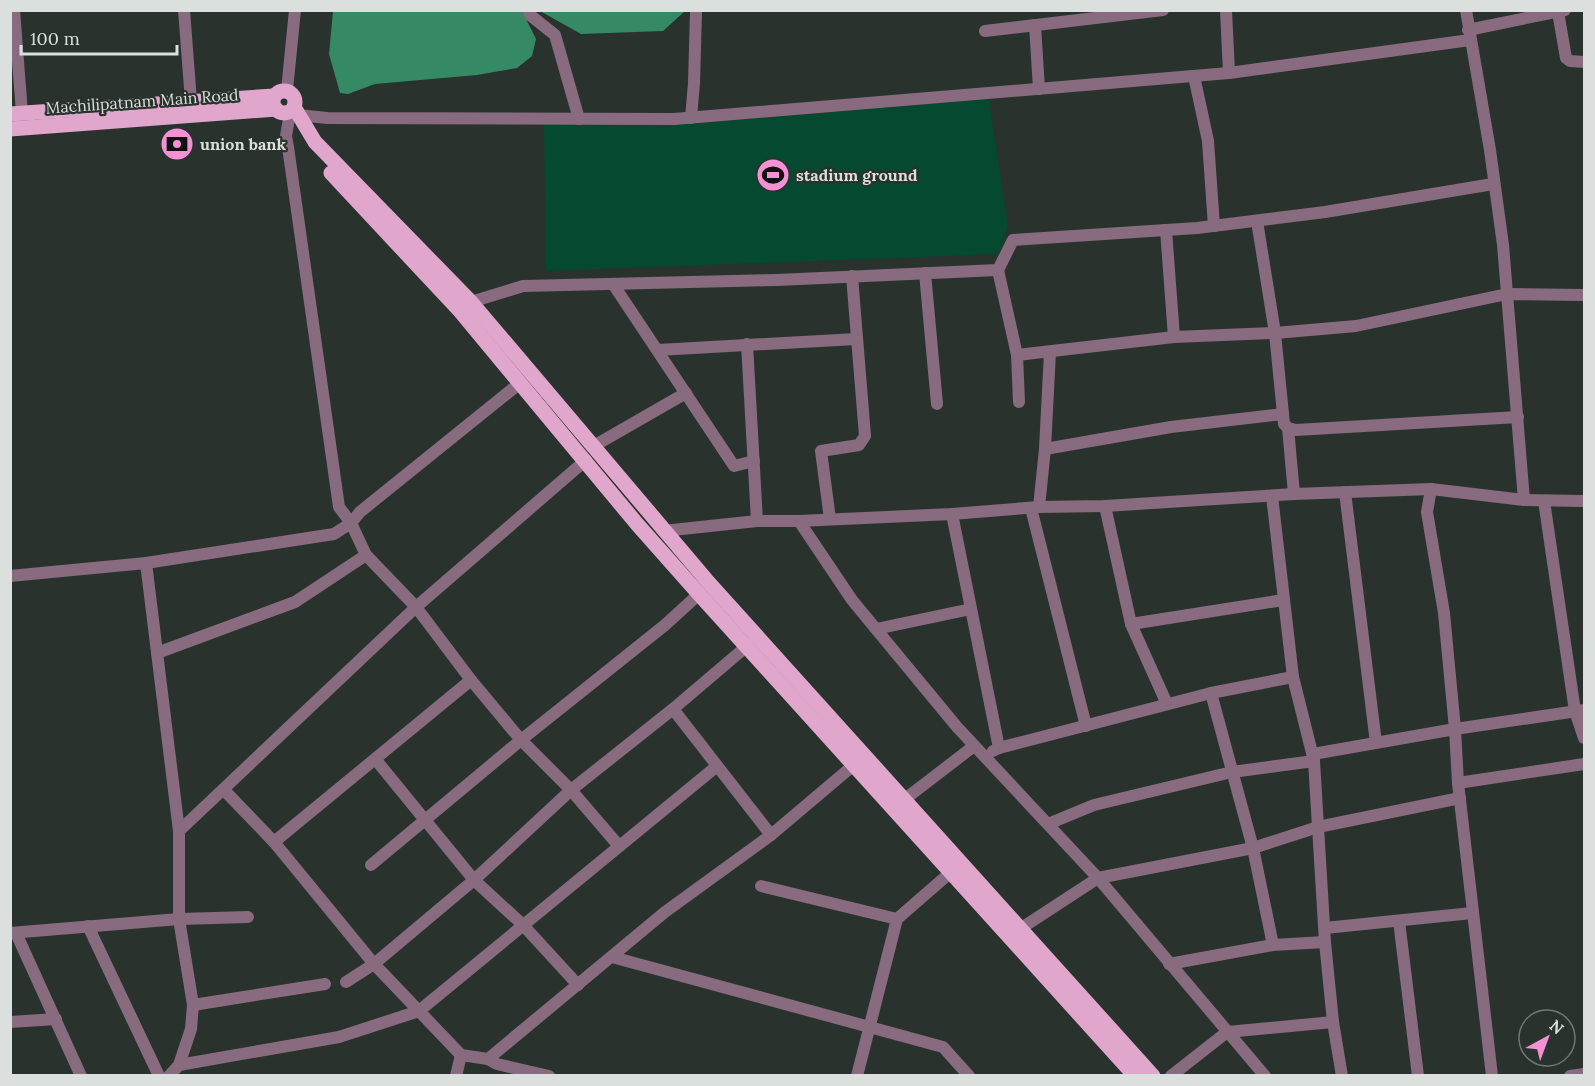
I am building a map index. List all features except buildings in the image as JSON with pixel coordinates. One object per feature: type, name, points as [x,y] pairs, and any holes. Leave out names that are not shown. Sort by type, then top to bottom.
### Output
[{"type":"main road","name":"Machilipatnam Main Road","points":[[10,129],[190,100],[286,107]]},
{"type":"main road","name":"Machilipatnam Main Road","points":[[16,113],[100,114],[286,107]]},
{"type":"main road","points":[[286,107],[315,142],[471,302],[589,454],[657,535],[753,643],[855,764],[1135,1076]]},
{"type":"main road","points":[[286,107],[308,147],[460,311],[520,383],[589,454]]},
{"type":"main road","points":[[657,535],[699,594],[753,643],[905,799],[1153,1076]]},
{"type":"street","points":[[14,10],[16,113]]},
{"type":"street","points":[[184,10],[190,100]]},
{"type":"street","points":[[295,10],[286,107],[286,136],[339,507],[351,523],[366,555],[416,607],[471,680],[521,740],[571,790],[619,846]]},
{"type":"street","points":[[528,10],[530,15],[555,35],[579,119]]},
{"type":"street","points":[[985,31],[1163,10]]},
{"type":"street","points":[[1226,10],[1230,73]]},
{"type":"street","points":[[1466,10],[1490,150],[1503,244],[1524,500]]},
{"type":"street","points":[[691,118],[696,12]]},
{"type":"street","points":[[286,107],[327,118],[691,118],[1230,73],[1469,35],[1554,12],[1566,58],[1570,61],[1584,62]]},
{"type":"street","points":[[1035,25],[1039,89]]},
{"type":"street","points":[[1194,76],[1208,141],[1214,226]]},
{"type":"street","points":[[1019,402],[1017,355],[998,270],[1013,240],[1166,230],[1257,221],[1493,184]]},
{"type":"street","points":[[1257,221],[1275,333],[1284,424],[1288,428],[1296,430],[1518,417]]},
{"type":"street","points":[[1166,230],[1174,337]]},
{"type":"street","points":[[471,302],[523,286],[998,270]]},
{"type":"street","points":[[925,273],[937,404]]},
{"type":"street","points":[[830,519],[821,451],[860,446],[865,435],[852,276]]},
{"type":"street","points":[[613,284],[734,466],[754,461]]},
{"type":"street","points":[[1017,355],[1174,337],[1275,333],[1356,326],[1507,294],[1584,295]]},
{"type":"street","points":[[658,350],[856,339]]},
{"type":"street","points":[[747,344],[757,521]]},
{"type":"street","points":[[1050,352],[1045,449],[1035,508],[1086,726]]},
{"type":"street","points":[[10,576],[146,562],[334,534],[351,523],[360,512],[520,383]]},
{"type":"street","points":[[178,831],[416,607],[589,454],[686,393]]},
{"type":"street","points":[[1045,449],[1171,427],[1283,414]]},
{"type":"street","points":[[1288,428],[1294,494]]},
{"type":"street","points":[[1431,489],[1427,512],[1444,613],[1458,783],[1492,1076]]},
{"type":"street","points":[[657,535],[757,521],[952,514],[1345,492],[1431,489],[1524,500],[1584,501]]},
{"type":"street","points":[[1345,492],[1376,743]]},
{"type":"street","points":[[1272,496],[1293,677],[1313,758],[1325,942],[1333,1022],[1342,1076]]},
{"type":"street","points":[[1544,501],[1584,738]]},
{"type":"street","points":[[1105,506],[1131,624],[1167,704]]},
{"type":"street","points":[[952,514],[999,748]]},
{"type":"street","points":[[799,521],[852,600],[974,746],[1098,878],[1265,1076]]},
{"type":"street","points":[[157,654],[295,602],[366,555]]},
{"type":"street","points":[[146,562],[178,831],[179,919],[193,1005],[191,1029],[179,1065],[169,1076]]},
{"type":"street","points":[[371,865],[521,740],[665,625],[699,594]]},
{"type":"street","points":[[1131,624],[1283,600]]},
{"type":"street","points":[[876,628],[971,609]]},
{"type":"street","points":[[346,982],[374,964],[474,880],[571,790],[753,643]]},
{"type":"street","points":[[984,756],[999,748],[1210,693],[1293,677]]},
{"type":"street","points":[[274,842],[471,680]]},
{"type":"street","points":[[1210,693],[1252,848],[1273,945]]},
{"type":"street","points":[[673,709],[771,835]]},
{"type":"street","points":[[1048,824],[1094,805],[1232,772],[1455,729],[1580,711]]},
{"type":"street","points":[[905,799],[974,746]]},
{"type":"street","points":[[376,760],[474,880],[523,925],[578,985]]},
{"type":"street","points":[[488,1059],[665,912],[771,835],[855,764]]},
{"type":"street","points":[[1458,783],[1584,764]]},
{"type":"street","points":[[179,1065],[339,1037],[419,1011],[717,766]]},
{"type":"street","points":[[224,790],[274,842],[374,964],[461,1055],[488,1059],[497,1064],[549,1076]]},
{"type":"street","points":[[1020,930],[1098,878],[1252,848],[1318,827],[1460,798]]},
{"type":"street","points":[[857,1076],[897,920],[951,872]]},
{"type":"street","points":[[761,886],[897,920]]},
{"type":"street","points":[[1325,928],[1472,913]]},
{"type":"street","points":[[81,1076],[14,933],[179,919],[248,917]]},
{"type":"street","points":[[1399,921],[1418,1076]]},
{"type":"street","points":[[88,926],[159,1076]]},
{"type":"street","points":[[1169,964],[1273,945],[1325,942]]},
{"type":"street","points":[[612,957],[943,1047],[969,1076]]},
{"type":"street","points":[[193,1005],[325,984]]},
{"type":"street","points":[[10,1022],[56,1019]]},
{"type":"street","points":[[1171,1076],[1227,1032],[1333,1022]]},
{"type":"street","points":[[456,1076],[461,1055]]},
{"type":"street","points":[[1570,1076],[1584,1074]]},
{"type":"shaded area","points":[[333,11],[522,11],[536,39],[532,56],[517,68],[477,75],[375,84],[348,94],[340,93],[329,54]]},
{"type":"shaded area","points":[[540,11],[685,11],[663,31],[581,34]]},
{"type":"shaded area","name":"stadium ground","points":[[988,95],[1008,226],[999,254],[546,271],[544,123]]},
{"type":"place","name":"union bank","points":[[177,144]]},
{"type":"place","name":"stadium ground","points":[[773,175]]}]
